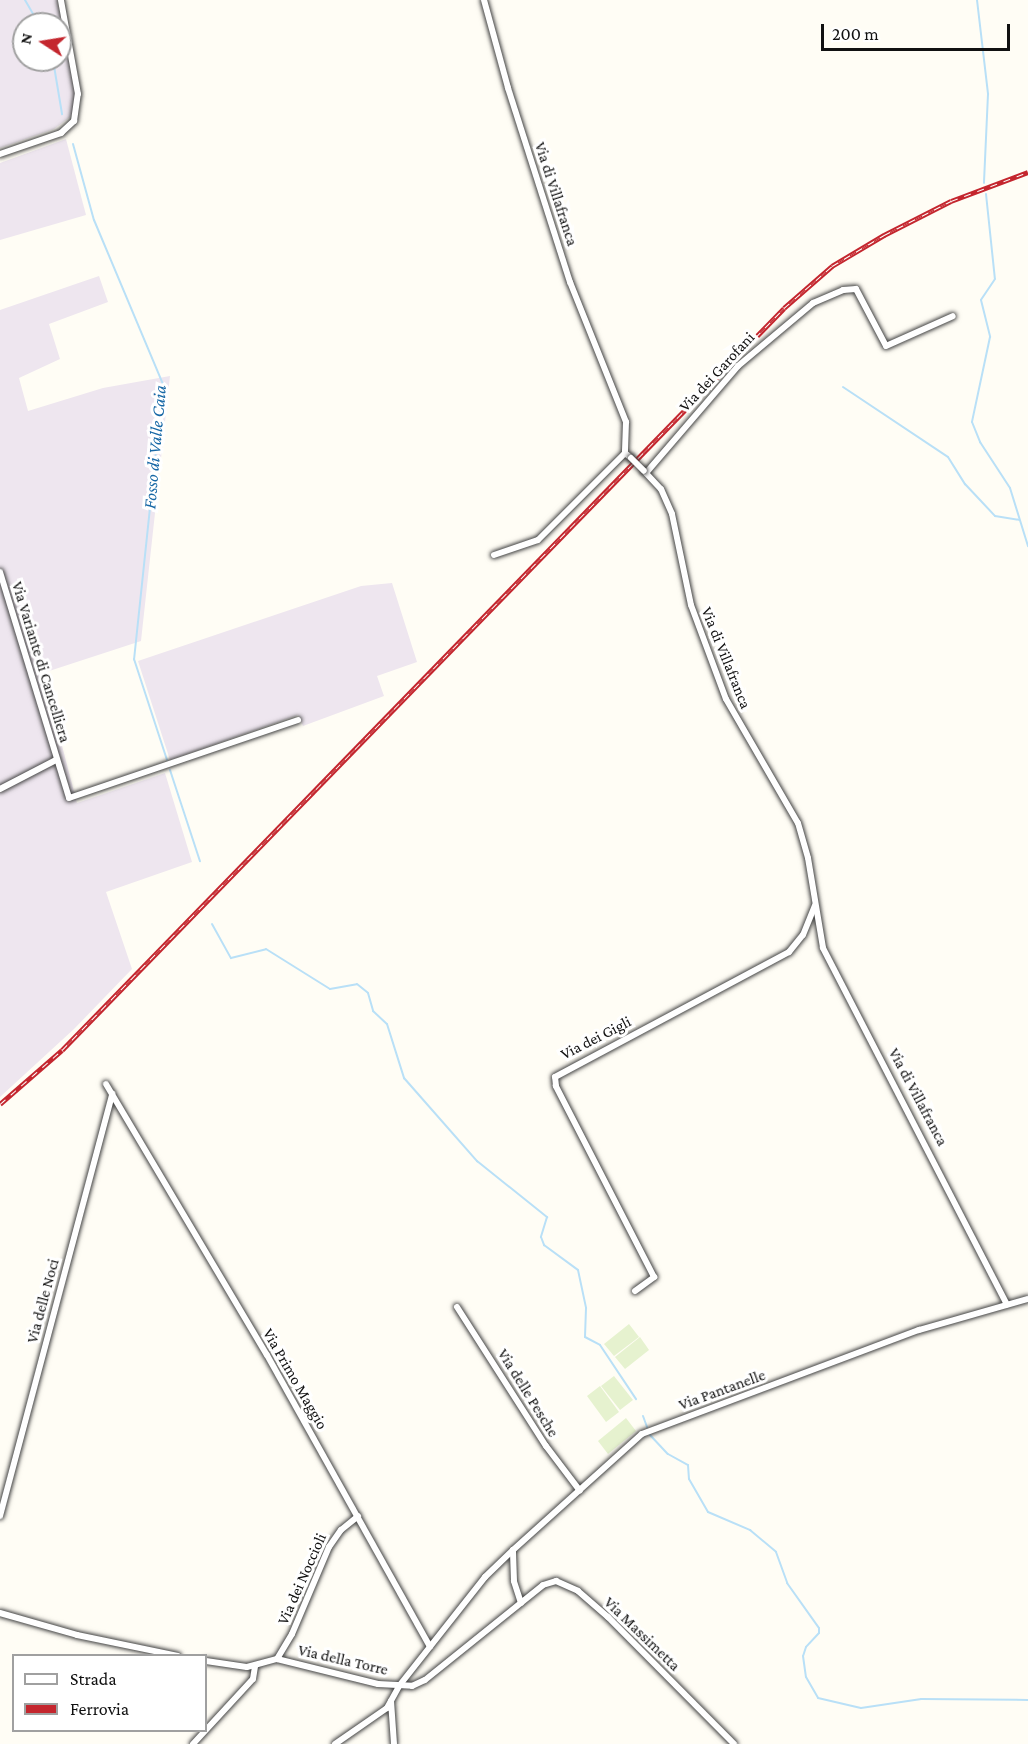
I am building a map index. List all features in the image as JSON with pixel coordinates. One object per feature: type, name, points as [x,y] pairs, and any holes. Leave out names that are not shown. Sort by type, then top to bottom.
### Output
[{"type":"street","points":[[0,154],[61,134],[74,121],[78,94],[61,0]]},
{"type":"street","name":"Via di Villafranca","points":[[484,0],[508,88],[567,273],[626,419],[625,453],[661,489],[672,514],[691,605],[726,699],[797,819],[816,902],[824,951],[1007,1304]]},
{"type":"street","name":"Via dei Garofani","points":[[645,472],[738,366],[813,303],[843,290],[856,289],[886,346],[953,316]]},
{"type":"street","points":[[494,555],[538,540],[625,453]]},
{"type":"street","name":"Via Variante di Cancelliera","points":[[0,572],[69,798],[298,720]]},
{"type":"street","name":"Via Variante di Cancelliera","points":[[0,789],[56,760]]},
{"type":"street","name":"Via dei Gigli","points":[[635,1292],[654,1277],[556,1086],[555,1077],[789,952],[801,938],[816,902]]},
{"type":"street","name":"Via Primo Maggio","points":[[106,1084],[358,1516],[430,1647]]},
{"type":"street","name":"Via delle Noci","points":[[0,1516],[112,1093]]},
{"type":"street","name":"Via Pantanelle","points":[[430,1647],[492,1569],[580,1491],[630,1442],[650,1430],[919,1330],[1028,1299]]},
{"type":"street","name":"Via delle Pesche","points":[[457,1307],[546,1446],[580,1491]]},
{"type":"street","name":"Via dei Noccioli","points":[[278,1659],[292,1634],[329,1547],[341,1530],[358,1516]]},
{"type":"street","points":[[513,1550],[514,1581],[520,1603]]},
{"type":"street","name":"Via Massimetta","points":[[520,1603],[551,1581],[578,1591],[734,1744]]},
{"type":"street","name":"Via della Torre","points":[[207,1661],[255,1666],[278,1659],[399,1686],[422,1682],[520,1603]]},
{"type":"street","points":[[0,1613],[77,1635],[168,1654]]},
{"type":"street","points":[[335,1744],[391,1701],[399,1686],[430,1647]]},
{"type":"street","points":[[207,1729],[253,1679],[255,1666]]},
{"type":"street","points":[[391,1701],[394,1744]]},
{"type":"street","points":[[193,1744],[204,1732]]},
{"type":"shaded area","points":[[0,0],[57,0],[59,12],[12,12],[12,72],[71,72],[77,105],[70,117],[54,129],[0,148]]},
{"type":"shaded area","points":[[66,139],[86,215],[0,240],[0,163]]},
{"type":"shaded area","points":[[99,276],[108,302],[49,324],[60,359],[19,378],[28,411],[103,388],[170,376],[141,641],[43,673],[77,803],[165,773],[192,862],[106,892],[132,969],[74,1029],[0,1097],[0,310]]},
{"type":"shaded area","points":[[392,583],[417,662],[377,676],[384,696],[303,726],[298,715],[170,760],[138,661],[361,586]]},
{"type":"green space","points":[[629,1324],[639,1337],[614,1356],[604,1344]]},
{"type":"green space","points":[[640,1337],[649,1350],[625,1369],[615,1357]]},
{"type":"green space","points":[[614,1376],[633,1400],[620,1410],[601,1386]]},
{"type":"green space","points":[[600,1386],[619,1412],[606,1422],[587,1396]]},
{"type":"green space","points":[[626,1418],[636,1431],[608,1454],[598,1441]]},
{"type":"waterway","points":[[25,0],[32,12]]},
{"type":"waterway","points":[[977,0],[988,94],[984,183]]},
{"type":"waterway","points":[[55,72],[62,114]]},
{"type":"waterway","name":"Fosso di Valle Caia","points":[[73,144],[94,220],[163,384],[134,659],[167,760]]},
{"type":"waterway","points":[[986,194],[995,279],[981,300],[990,337],[972,422],[980,442],[1010,488],[1028,546]]},
{"type":"waterway","points":[[843,387],[948,457],[965,484],[995,516],[1019,520]]},
{"type":"waterway","name":"Fosso di Valle Caia","points":[[170,770],[200,861]]},
{"type":"waterway","name":"Fosso di Valle Caia","points":[[212,924],[231,958],[266,949],[330,989],[357,984],[368,993],[373,1011],[387,1024],[404,1078],[477,1161],[547,1217],[541,1237],[544,1245],[578,1270],[586,1308],[585,1337],[600,1345],[636,1399]]},
{"type":"waterway","name":"Fosso di Valle Caia","points":[[643,1416],[647,1427]]},
{"type":"waterway","name":"Fosso di Valle Caia","points":[[650,1435],[668,1454],[688,1465],[689,1479],[708,1512],[750,1530],[776,1552],[787,1583],[819,1628],[819,1633],[806,1647],[803,1656],[806,1677],[818,1698],[861,1708],[921,1699],[1028,1700]]},
{"type":"railway","points":[[0,1104],[62,1050],[784,308],[832,266],[884,235],[951,201],[1028,172]]}]
